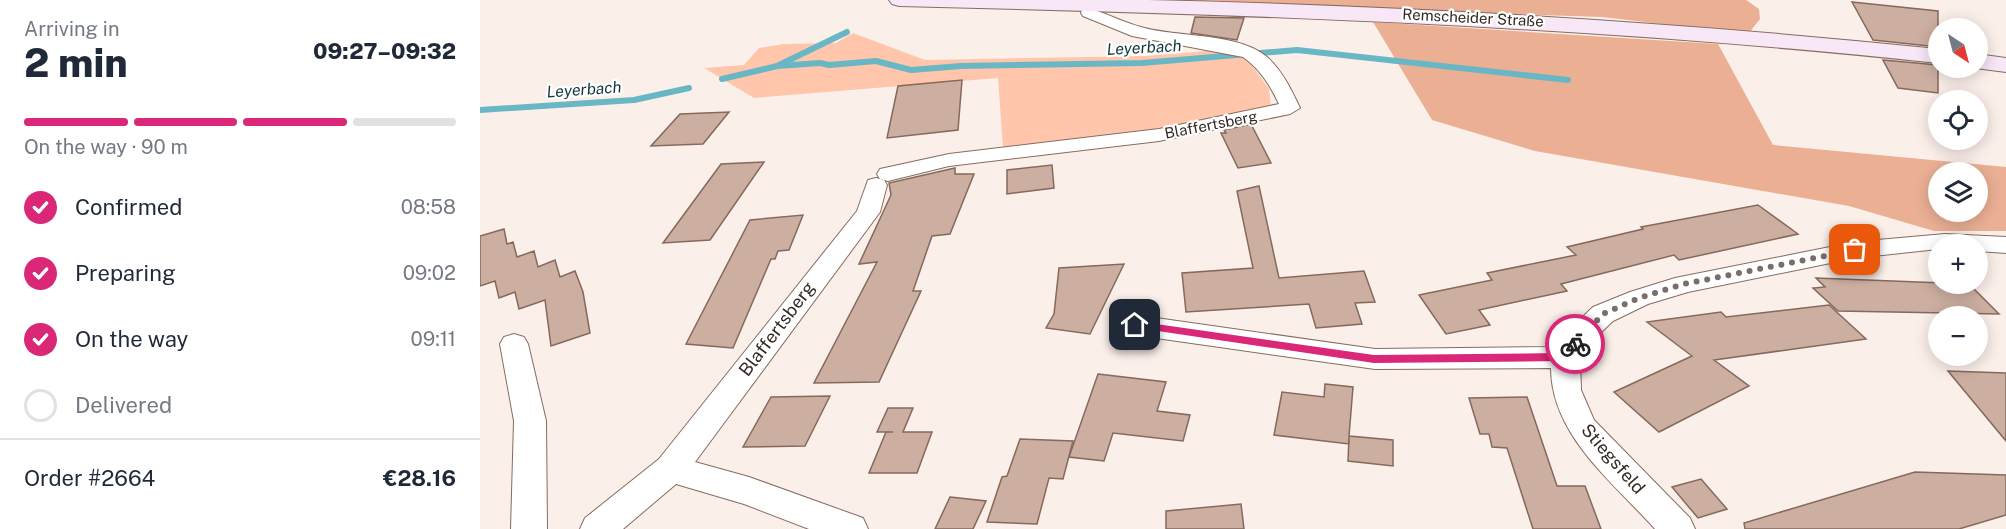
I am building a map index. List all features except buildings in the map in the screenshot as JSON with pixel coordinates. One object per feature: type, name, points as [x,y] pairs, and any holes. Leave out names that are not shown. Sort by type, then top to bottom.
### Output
[{"type":"main road","name":"Remscheider Straße","points":[[898,0],[1091,3],[1418,14],[1583,24],[1928,55]]},
{"type":"main road","points":[[1988,63],[2006,65]]},
{"type":"street","name":"Blaffertsberg","points":[[598,529],[671,469],[868,212],[882,180],[949,160],[1159,135],[1290,108],[1281,88],[1248,53],[1138,32],[1089,14],[1091,3]]},
{"type":"street","points":[[1135,325],[1374,359],[1565,357],[1583,333],[1603,314],[1639,298],[1684,284],[1855,250],[1945,241],[2006,245]]},
{"type":"street","points":[[514,344],[530,421],[529,529]]},
{"type":"street","name":"Stiegsfeld","points":[[1565,357],[1566,390],[1582,427],[1677,529]]},
{"type":"street","points":[[671,469],[749,491],[850,529]]},
{"type":"shaded area","points":[[1187,0],[1746,0],[1759,9],[1760,19],[1748,34],[1602,17],[1286,7]]},
{"type":"shaded area","points":[[1373,22],[1718,44],[1773,145],[1953,162],[1928,162],[1928,222],[1988,222],[1988,165],[2006,167],[2006,231],[1934,231],[1849,206],[1535,151],[1432,120]]},
{"type":"shaded area","points":[[853,33],[925,60],[1146,56],[1230,49],[1246,57],[1269,89],[1271,107],[1155,129],[1003,148],[998,78],[754,98],[704,68],[744,65],[759,48],[784,44],[836,43]]},
{"type":"waterway","points":[[779,65],[847,32]]},
{"type":"waterway","name":"Leyerbach","points":[[722,79],[777,66],[820,63],[829,65],[876,61],[911,70],[961,66],[1142,63],[1297,50],[1568,80]]},
{"type":"waterway","name":"Leyerbach","points":[[480,110],[634,100],[689,88]]},
{"type":"way so far","points":[[1575,344],[1603,314],[1639,298],[1684,284],[1855,250]]},
{"type":"route","points":[[1135,325],[1374,359],[1565,357],[1575,344]]}]
